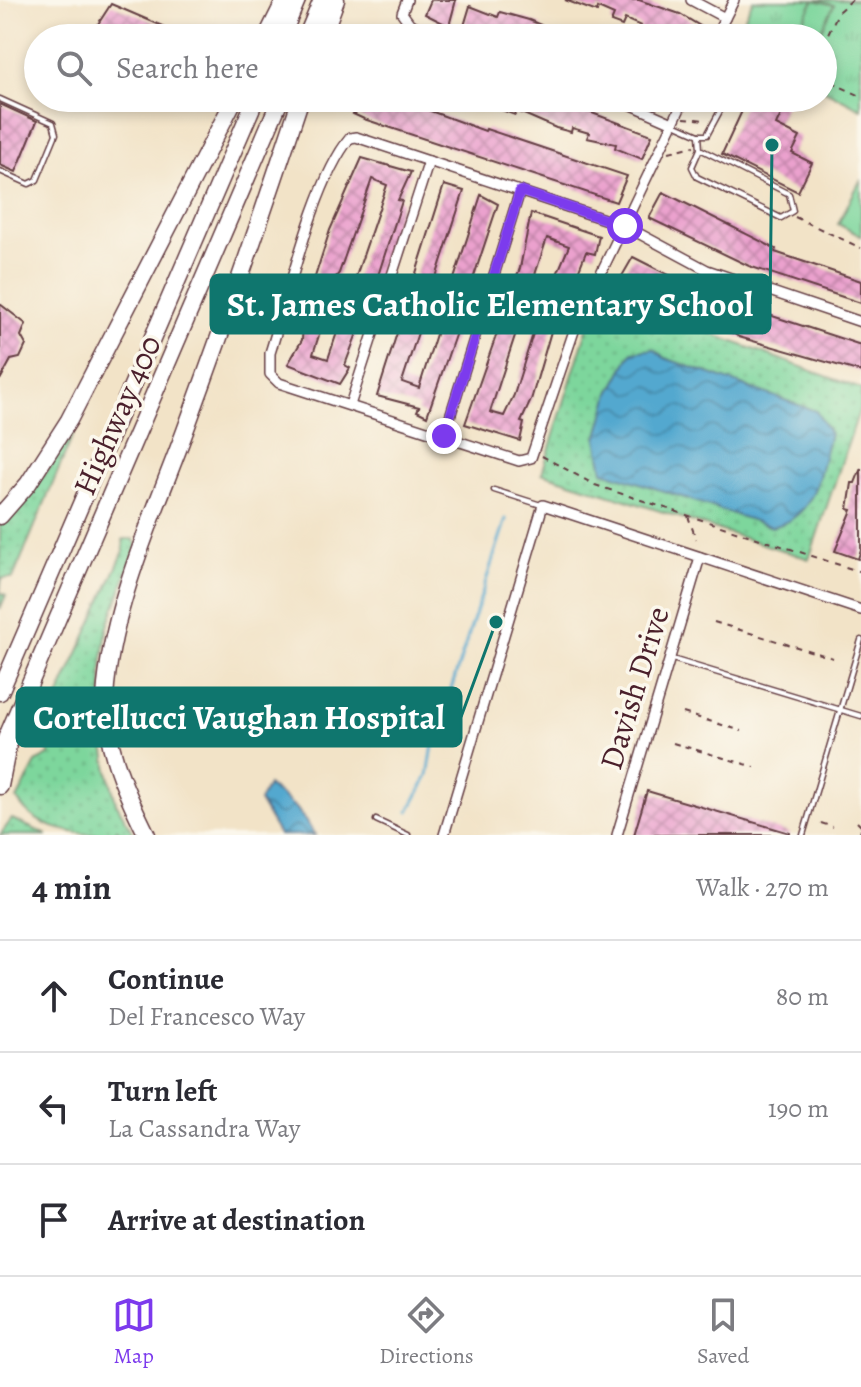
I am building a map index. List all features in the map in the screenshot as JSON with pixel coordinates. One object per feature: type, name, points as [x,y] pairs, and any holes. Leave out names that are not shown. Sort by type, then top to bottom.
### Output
[{"type":"highway","points":[[273,24],[285,0]]},
{"type":"highway","points":[[287,24],[297,0]]},
{"type":"highway","points":[[312,24],[322,0]]},
{"type":"highway","points":[[327,24],[336,0]]},
{"type":"highway","points":[[0,516],[28,484],[69,420],[228,112]]},
{"type":"highway","name":"Highway 400","points":[[0,692],[250,112]]},
{"type":"highway","name":"Highway 400","points":[[0,753],[275,112]]},
{"type":"highway","points":[[147,835],[124,790],[111,751],[105,688],[116,624],[243,274],[296,112]]},
{"type":"highway","points":[[0,786],[10,729]]},
{"type":"street","points":[[407,0],[402,13],[410,24]]},
{"type":"street","points":[[691,0],[725,18]]},
{"type":"street","points":[[722,24],[734,0]]},
{"type":"street","points":[[653,112],[674,120]]},
{"type":"street","points":[[678,112],[625,226],[576,325],[533,454],[519,461],[279,383],[270,374],[270,353],[311,222],[337,159],[350,138],[356,137],[625,226],[707,270],[861,322]]},
{"type":"street","points":[[350,405],[429,161]]},
{"type":"street","points":[[444,436],[520,191]]},
{"type":"street","points":[[444,835],[543,505],[861,610]]},
{"type":"street","name":"Davish Drive","points":[[617,835],[700,557]]},
{"type":"lane","points":[[0,99],[24,110]]},
{"type":"lane","points":[[0,171],[29,184],[37,180],[56,134],[53,123],[29,112]]},
{"type":"lane","points":[[674,120],[699,135],[707,135],[720,112]]},
{"type":"lane","points":[[699,135],[700,146],[692,167],[697,177],[781,218],[790,215],[794,207],[789,194],[700,146]]},
{"type":"lane","points":[[494,490],[543,505]]},
{"type":"lane","points":[[803,835],[861,640]]},
{"type":"lane","points":[[670,658],[861,716]]},
{"type":"lane","points":[[376,820],[408,835]]},
{"type":"path","points":[[833,24],[843,2],[852,0]]},
{"type":"path","points":[[837,84],[861,96]]},
{"type":"path","points":[[674,120],[715,121]]},
{"type":"path","points":[[658,154],[700,146]]},
{"type":"path","points":[[790,215],[861,248]]},
{"type":"path","points":[[533,454],[595,485],[861,572]]},
{"type":"path","points":[[687,515],[696,539]]},
{"type":"path","points":[[714,622],[833,658]]},
{"type":"path","points":[[683,713],[742,731]]},
{"type":"path","points":[[673,743],[755,767]]},
{"type":"path","points":[[857,822],[861,828],[859,835]]},
{"type":"path","points":[[821,823],[833,827]]},
{"type":"green space","points":[[753,0],[861,0],[861,109],[837,96],[837,24],[742,24]]},
{"type":"green space","points":[[814,0],[834,5],[825,24],[802,24]]},
{"type":"green space","points":[[861,179],[861,236],[838,224]]},
{"type":"green space","points":[[603,287],[693,327],[861,389],[861,405],[809,559],[542,473],[595,303]]},
{"type":"green space","points":[[70,430],[74,433],[13,578],[2,578],[0,592],[0,525],[47,471]]},
{"type":"green space","points":[[123,539],[133,539],[137,545],[107,629],[102,666],[102,732],[116,803],[134,835],[120,835],[117,829],[114,835],[74,832],[36,819],[17,799],[37,761],[49,755],[47,722],[124,551]]},
{"type":"green space","points":[[0,592],[6,595],[0,609]]},
{"type":"green space","points":[[12,819],[47,835],[0,835]]},
{"type":"water","points":[[654,349],[665,358],[816,411],[830,434],[814,491],[799,513],[772,527],[603,471],[597,439],[610,393],[632,352]]},
{"type":"water","points":[[268,785],[297,809],[315,835],[279,835],[259,801]]},
{"type":"building","points":[[431,0],[456,0],[450,24],[425,14]]},
{"type":"building","points":[[565,0],[639,0],[680,14],[697,24],[636,24],[625,19],[623,24],[616,24],[611,22],[614,15],[598,8],[597,12]]},
{"type":"building","points":[[111,4],[158,24],[98,24]]},
{"type":"building","points":[[470,6],[498,17],[500,12],[539,24],[465,24]]},
{"type":"building","points":[[0,104],[37,121],[16,172],[0,165]]},
{"type":"building","points":[[433,112],[627,176],[616,202],[353,114]]},
{"type":"building","points":[[519,112],[589,112],[652,135],[642,159],[615,148],[616,144],[587,138],[589,133],[556,128]]},
{"type":"building","points":[[742,112],[782,112],[776,125],[800,137],[792,153],[812,163],[798,192],[722,154]]},
{"type":"building","points":[[362,158],[411,172],[398,200],[402,201],[345,365],[350,368],[340,384],[288,364],[302,340],[303,325],[300,324],[330,230]],"holes":[[[372,179],[387,185],[328,359],[313,354],[335,285],[331,284],[339,273]]]},
{"type":"building","points":[[444,185],[464,191],[402,382],[419,388],[444,309],[462,315],[427,416],[417,411],[419,407],[377,396]]},
{"type":"building","points":[[663,192],[776,249],[775,252],[861,281],[861,303],[749,266],[649,218]]},
{"type":"building","points":[[481,195],[498,204],[471,285],[454,279]]},
{"type":"building","points":[[531,213],[599,236],[595,254],[586,252],[552,328],[531,400],[521,422],[524,423],[520,441],[465,424],[520,268]],"holes":[[[547,238],[569,246],[536,324],[514,395],[504,416],[490,412]]]},
{"type":"building","points":[[633,257],[734,308],[754,310],[861,345],[861,372],[739,337],[690,305],[688,309],[657,293],[659,289],[633,277],[631,281],[622,276]]},
{"type":"building","points":[[0,304],[26,324],[21,336],[26,345],[20,358],[11,360],[0,380]]},
{"type":"building","points":[[861,468],[861,549],[858,559],[835,551],[852,510],[848,509],[852,483],[855,483]]},
{"type":"building","points":[[647,791],[790,833],[790,835],[634,835]]},
{"type":"waterway","points":[[409,811],[428,776],[433,745],[506,519]]},
{"type":"place","name":"St. James Catholic Elementary School","points":[[772,145]]},
{"type":"place","name":"Cortellucci Vaughan Hospital","points":[[496,622]]},
{"type":"route","points":[[444,436],[520,191],[625,226]]}]
